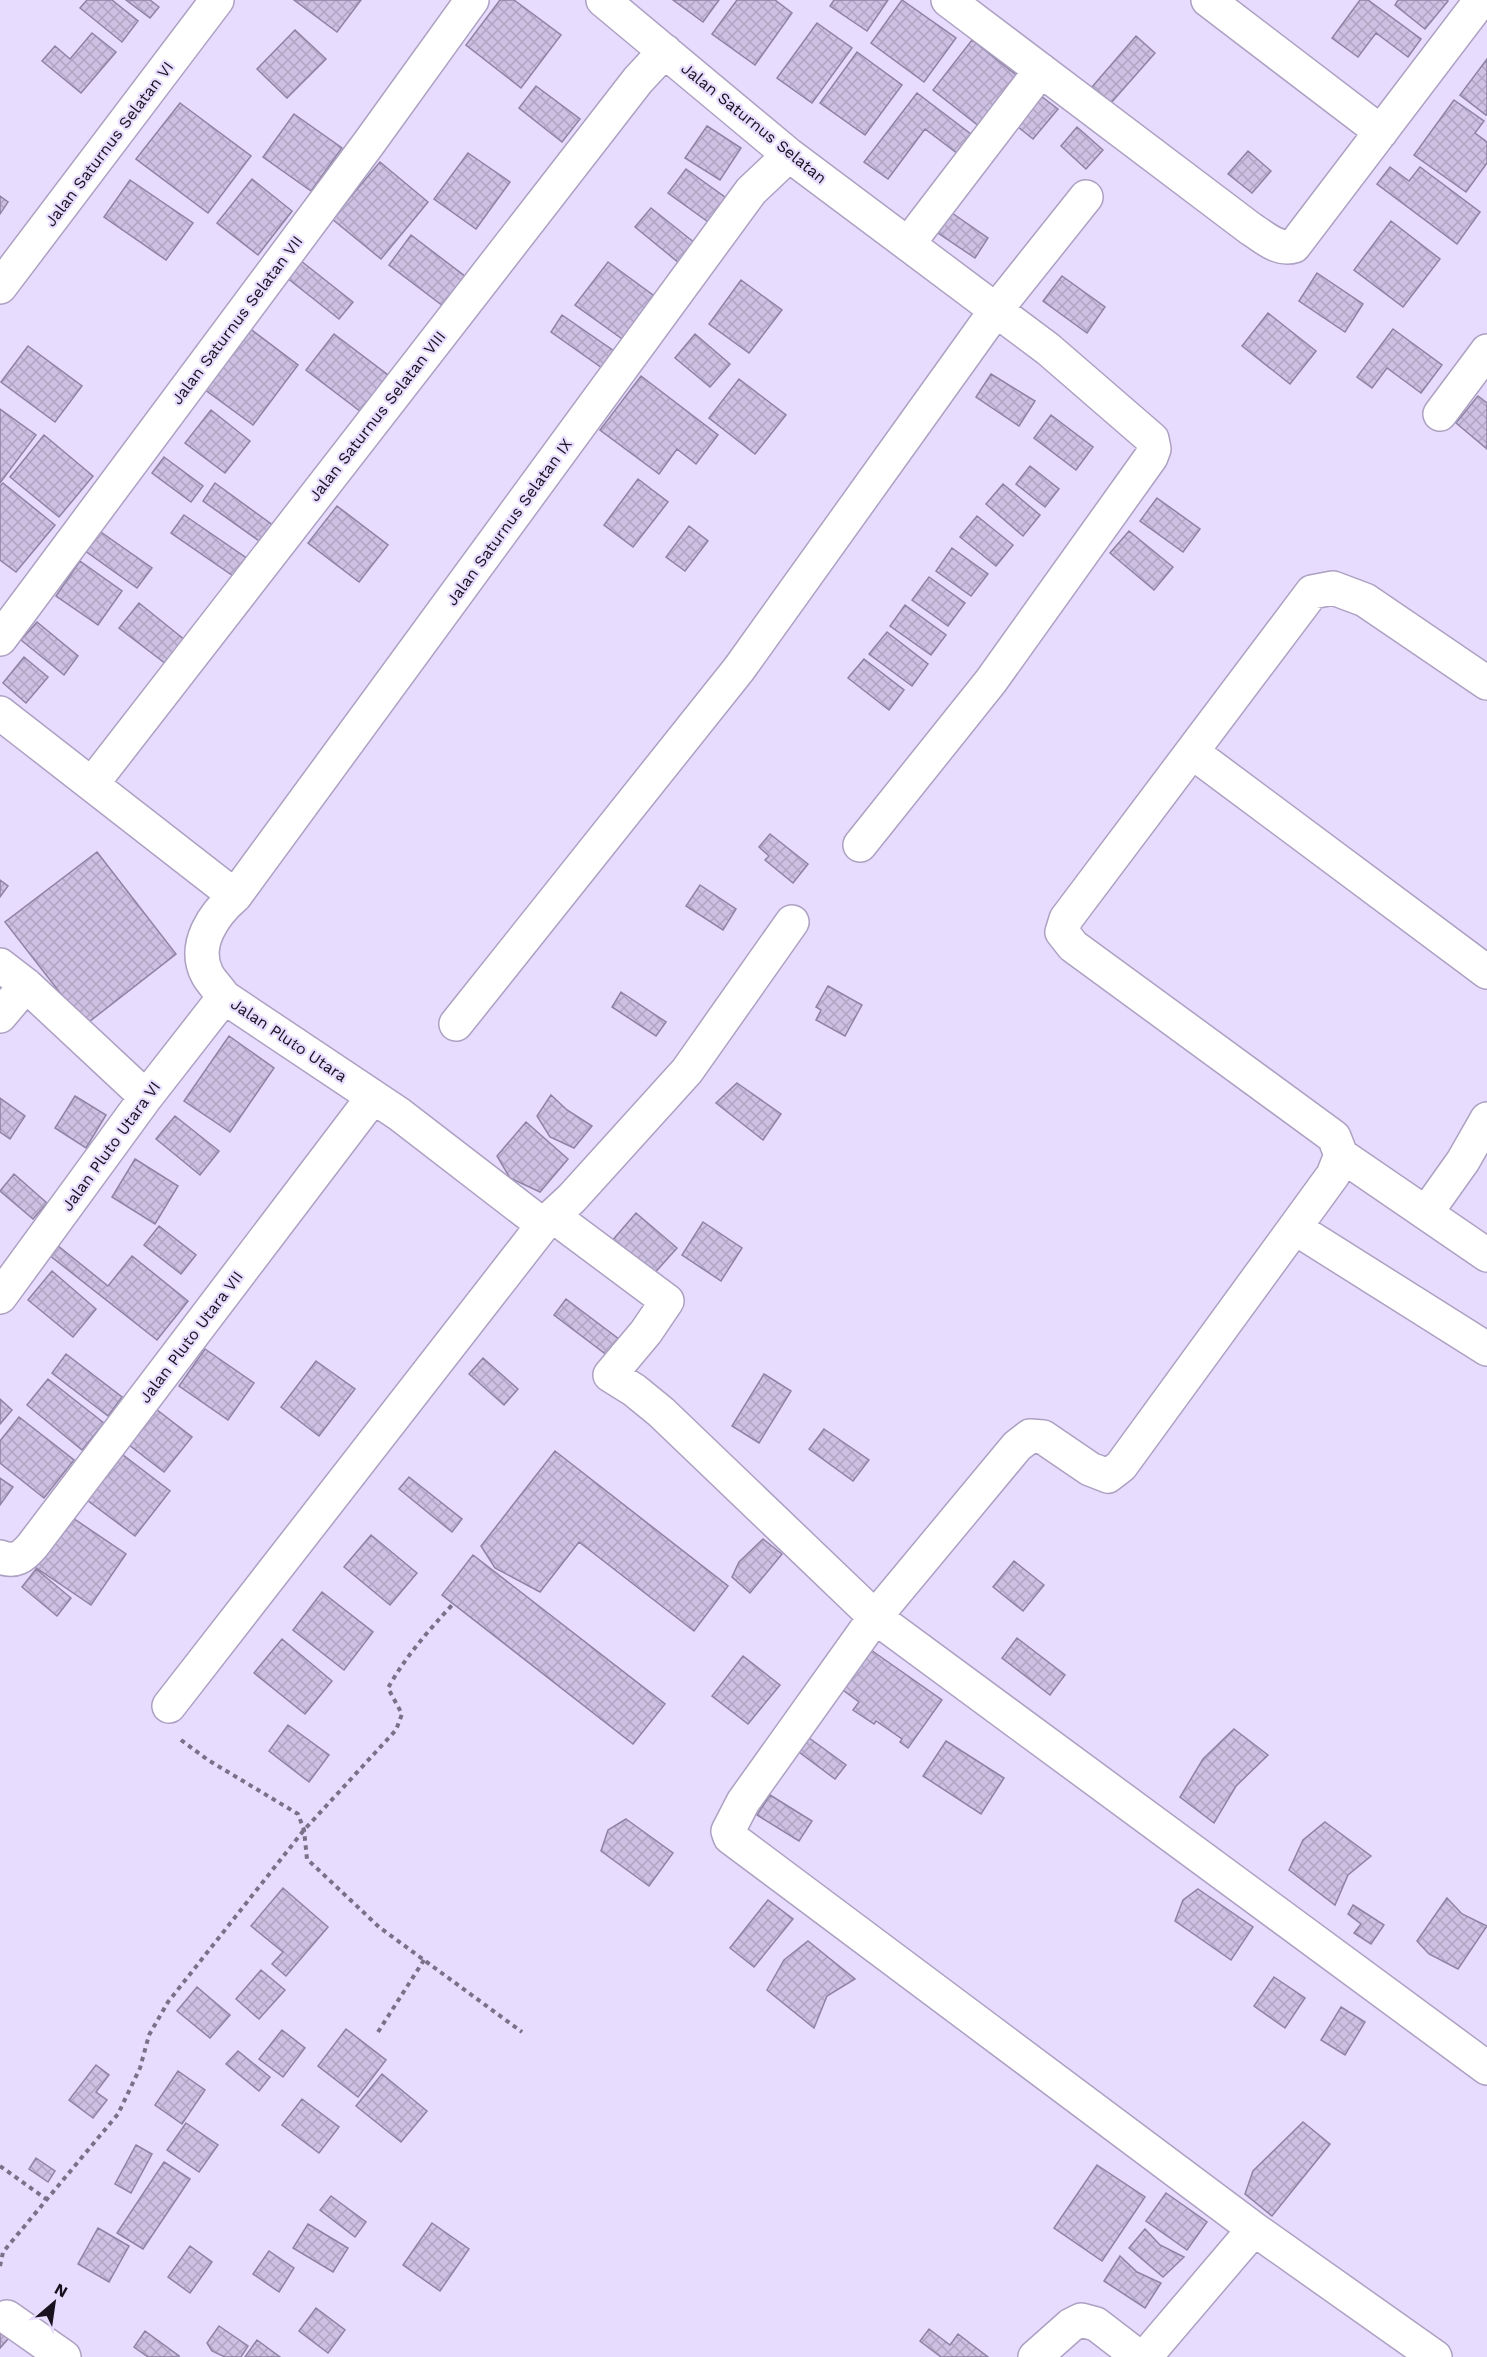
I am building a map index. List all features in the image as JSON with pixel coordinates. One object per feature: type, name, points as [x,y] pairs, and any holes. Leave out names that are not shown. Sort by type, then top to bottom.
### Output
[{"type":"street","name":"Jalan Saturnus Selatan VI","points":[[0,287],[217,0]]},
{"type":"street","name":"Jalan Saturnus Selatan VII","points":[[0,639],[369,143],[472,0]]},
{"type":"street","name":"Jalan Saturnus Selatan","points":[[603,0],[789,155],[1048,348],[1152,439],[1154,449],[1151,457],[991,681],[860,845]]},
{"type":"street","points":[[948,0],[1251,230],[1280,247],[1294,246],[1481,0]]},
{"type":"street","points":[[1208,0],[1381,132]]},
{"type":"street","name":"Jalan Saturnus Selatan VIII","points":[[92,784],[638,80],[666,51]]},
{"type":"street","points":[[908,244],[1041,70]]},
{"type":"street","name":"Jalan Saturnus Selatan IX","points":[[235,896],[751,191],[789,155]]},
{"type":"street","points":[[456,1024],[740,669],[996,310],[1086,197]]},
{"type":"street","points":[[1440,414],[1487,351]]},
{"type":"street","points":[[1487,683],[1365,600],[1334,588],[1312,592],[1066,920],[1062,932],[1073,946],[1334,1137],[1341,1155],[1487,1255]]},
{"type":"street","points":[[0,713],[235,896]]},
{"type":"street","points":[[1192,752],[1487,972]]},
{"type":"street","name":"Jalan Pluto Utara","points":[[235,896],[219,909],[202,948],[202,961],[207,975],[224,997],[399,1114],[548,1220],[667,1300],[646,1332],[610,1375],[634,1390],[661,1412],[875,1617]]},
{"type":"street","points":[[169,1706],[548,1220],[572,1198],[687,1071],[792,922]]},
{"type":"street","points":[[0,965],[26,985],[146,1097]]},
{"type":"street","points":[[0,1017],[26,985]]},
{"type":"street","name":"Jalan Pluto Utara VI","points":[[0,1297],[146,1097],[224,997]]},
{"type":"street","name":"Jalan Pluto Utara VII","points":[[0,1557],[13,1560],[23,1557],[33,1545],[373,1097]]},
{"type":"street","points":[[1426,1213],[1463,1161],[1487,1119]]},
{"type":"street","points":[[1341,1155],[1334,1175],[1121,1466],[1108,1476],[1090,1469],[1043,1437],[1030,1436],[1017,1446],[875,1617],[743,1802],[728,1831],[730,1837],[1254,2229],[1435,2357]]},
{"type":"street","points":[[1295,1228],[1487,1349]]},
{"type":"street","points":[[875,1617],[1487,2068]]},
{"type":"street","points":[[1145,2357],[1254,2229]]},
{"type":"street","points":[[7,2317],[64,2357]]},
{"type":"street","points":[[1035,2357],[1071,2325],[1082,2320],[1096,2324],[1139,2357]]},
{"type":"path","points":[[0,2266],[3,2252],[118,2114],[140,2068],[149,2035],[168,2002],[304,1830],[396,1730],[402,1714],[388,1688],[421,1637],[453,1604]]},
{"type":"path","points":[[169,1706],[161,1719],[170,1734],[191,1746],[208,1760],[298,1814],[304,1830],[307,1859],[379,1927],[522,2032]]},
{"type":"path","points":[[378,2032],[424,1960]]},
{"type":"path","points":[[0,2166],[46,2199]]},
{"type":"building","points":[[87,0],[112,0],[138,21],[122,42],[80,8]]},
{"type":"building","points":[[126,0],[150,0],[159,7],[150,18]]},
{"type":"building","points":[[294,0],[361,0],[337,32]]},
{"type":"building","points":[[500,0],[514,0],[561,35],[521,88],[466,45]]},
{"type":"building","points":[[673,0],[719,0],[703,22]]},
{"type":"building","points":[[737,0],[775,0],[792,13],[755,65],[712,34]]},
{"type":"building","points":[[834,0],[888,0],[867,31],[830,6]]},
{"type":"building","points":[[902,0],[956,38],[924,82],[871,43]]},
{"type":"building","points":[[1360,0],[1368,0],[1421,39],[1408,57],[1376,33],[1358,57],[1332,38]]},
{"type":"building","points":[[1398,0],[1448,1],[1425,29],[1395,5]]},
{"type":"building","points":[[817,23],[852,48],[812,103],[777,78]]},
{"type":"building","points":[[295,30],[326,59],[287,98],[257,69]]},
{"type":"building","points":[[92,33],[116,52],[81,93],[42,61],[55,46],[70,59]]},
{"type":"building","points":[[1136,36],[1155,53],[1111,103],[1092,87]]},
{"type":"building","points":[[972,40],[1019,77],[980,127],[933,90]]},
{"type":"building","points":[[857,52],[902,85],[865,135],[820,103]]},
{"type":"building","points":[[1487,59],[1487,113],[1486,115],[1460,95]]},
{"type":"building","points":[[536,86],[580,119],[562,142],[519,108]]},
{"type":"building","points":[[917,93],[976,138],[962,157],[925,129],[888,179],[864,162]]},
{"type":"building","points":[[1037,93],[1058,109],[1033,139],[1013,123]]},
{"type":"building","points":[[1454,100],[1484,121],[1475,133],[1487,142],[1487,163],[1466,192],[1414,155]]},
{"type":"building","points":[[180,103],[251,156],[208,213],[136,159]]},
{"type":"building","points":[[294,114],[342,148],[311,191],[263,157]]},
{"type":"building","points":[[707,126],[741,148],[720,180],[685,158]]},
{"type":"building","points":[[1077,127],[1103,150],[1086,169],[1061,146]]},
{"type":"building","points":[[1248,151],[1271,171],[1252,193],[1228,174]]},
{"type":"building","points":[[468,153],[510,182],[476,229],[434,199]]},
{"type":"building","points":[[380,162],[428,202],[381,259],[332,219]]},
{"type":"building","points":[[1390,167],[1409,181],[1420,167],[1480,212],[1457,244],[1377,184]]},
{"type":"building","points":[[686,169],[736,205],[718,229],[668,193]]},
{"type":"building","points":[[252,179],[292,211],[258,255],[217,223]]},
{"type":"building","points":[[130,180],[193,223],[166,260],[104,217]]},
{"type":"building","points":[[0,196],[8,202],[0,214]]},
{"type":"building","points":[[651,208],[695,243],[679,263],[635,227]]},
{"type":"building","points":[[952,213],[988,238],[975,258],[938,233]]},
{"type":"building","points":[[1391,221],[1440,259],[1403,307],[1354,270]]},
{"type":"building","points":[[411,235],[466,277],[443,306],[389,265]]},
{"type":"building","points":[[296,257],[353,302],[339,319],[282,274]]},
{"type":"building","points":[[608,262],[657,298],[625,341],[575,305]]},
{"type":"building","points":[[1317,273],[1363,304],[1345,332],[1299,301]]},
{"type":"building","points":[[1062,276],[1105,307],[1087,333],[1043,301]]},
{"type":"building","points":[[741,280],[782,310],[749,353],[709,324]]},
{"type":"building","points":[[1268,313],[1316,351],[1290,384],[1242,346]]},
{"type":"building","points":[[562,315],[614,351],[602,368],[551,332]]},
{"type":"building","points":[[249,328],[298,365],[253,425],[204,389]]},
{"type":"building","points":[[1393,329],[1442,365],[1421,393],[1387,368],[1372,388],[1357,377]]},
{"type":"building","points":[[334,334],[388,375],[361,412],[306,370]]},
{"type":"building","points":[[695,334],[730,364],[710,387],[675,358]]},
{"type":"building","points":[[28,346],[82,386],[55,422],[1,382]]},
{"type":"building","points":[[991,374],[1035,401],[1019,426],[976,397]]},
{"type":"building","points":[[641,376],[718,435],[696,464],[677,449],[659,474],[600,430]]},
{"type":"building","points":[[739,379],[786,415],[755,454],[709,418]]},
{"type":"building","points":[[1478,396],[1487,403],[1487,449],[1456,423]]},
{"type":"building","points":[[0,409],[36,435],[0,483]]},
{"type":"building","points":[[211,410],[250,441],[225,473],[185,443]]},
{"type":"building","points":[[1051,415],[1093,447],[1076,470],[1034,438]]},
{"type":"building","points":[[44,435],[93,476],[59,517],[10,477]]},
{"type":"building","points":[[164,457],[203,486],[191,502],[152,473]]},
{"type":"building","points":[[1030,466],[1059,489],[1045,507],[1016,484]]},
{"type":"building","points":[[638,479],[668,502],[633,547],[604,525]]},
{"type":"building","points":[[3,483],[55,525],[16,572],[0,560],[0,486]]},
{"type":"building","points":[[215,483],[274,526],[262,543],[203,501]]},
{"type":"building","points":[[1003,484],[1040,515],[1023,536],[986,504]]},
{"type":"building","points":[[1157,498],[1200,529],[1183,552],[1140,521]]},
{"type":"building","points":[[337,506],[388,545],[359,582],[308,543]]},
{"type":"building","points":[[184,515],[248,559],[236,578],[171,533]]},
{"type":"building","points":[[977,516],[1013,545],[996,566],[960,537]]},
{"type":"building","points":[[689,526],[708,541],[685,571],[666,557]]},
{"type":"building","points":[[98,530],[152,568],[137,588],[84,550]]},
{"type":"building","points":[[1129,531],[1173,567],[1154,590],[1110,553]]},
{"type":"building","points":[[952,548],[988,574],[971,596],[936,571]]},
{"type":"building","points":[[80,561],[122,591],[98,625],[56,596]]},
{"type":"building","points":[[929,577],[965,603],[948,626],[912,600]]},
{"type":"building","points":[[139,603],[185,640],[166,664],[119,628]]},
{"type":"building","points":[[905,605],[946,635],[931,655],[890,626]]},
{"type":"building","points":[[37,622],[78,656],[64,675],[21,640]]},
{"type":"building","points":[[887,632],[928,664],[912,686],[869,654]]},
{"type":"building","points":[[24,657],[48,677],[26,703],[3,683]]},
{"type":"building","points":[[864,659],[904,690],[889,710],[848,678]]},
{"type":"building","points":[[770,834],[808,864],[793,883],[765,860],[769,856],[759,847]]},
{"type":"building","points":[[97,852],[176,954],[85,1025],[5,922]]},
{"type":"building","points":[[0,880],[8,886],[0,897]]},
{"type":"building","points":[[700,885],[736,909],[723,930],[686,906]]},
{"type":"building","points":[[828,986],[862,1005],[845,1036],[816,1020],[821,1010],[816,1007]]},
{"type":"building","points":[[621,992],[666,1022],[656,1036],[612,1007]]},
{"type":"building","points":[[229,1036],[274,1068],[230,1132],[184,1101]]},
{"type":"building","points":[[737,1083],[781,1114],[763,1140],[716,1103]]},
{"type":"building","points":[[551,1095],[567,1110],[592,1126],[574,1148],[550,1137],[537,1116]]},
{"type":"building","points":[[75,1096],[106,1115],[86,1148],[55,1128]]},
{"type":"building","points":[[0,1098],[25,1116],[10,1139],[0,1132]]},
{"type":"building","points":[[175,1116],[219,1151],[200,1175],[156,1139]]},
{"type":"building","points":[[526,1122],[568,1159],[540,1192],[510,1178],[497,1156]]},
{"type":"building","points":[[135,1159],[178,1186],[155,1224],[112,1197]]},
{"type":"building","points":[[14,1174],[47,1203],[33,1219],[0,1191]]},
{"type":"building","points":[[636,1213],[677,1248],[651,1277],[611,1242]]},
{"type":"building","points":[[703,1222],[742,1248],[721,1281],[682,1255]]},
{"type":"building","points":[[159,1226],[196,1255],[181,1274],[144,1245]]},
{"type":"building","points":[[57,1245],[108,1286],[132,1256],[188,1301],[157,1340],[49,1255]]},
{"type":"building","points":[[52,1271],[96,1309],[73,1337],[28,1300]]},
{"type":"building","points":[[566,1299],[628,1346],[616,1362],[554,1315]]},
{"type":"building","points":[[205,1349],[254,1383],[228,1420],[179,1386]]},
{"type":"building","points":[[66,1354],[122,1397],[108,1416],[52,1373]]},
{"type":"building","points":[[483,1358],[518,1389],[504,1405],[469,1374]]},
{"type":"building","points":[[316,1361],[355,1389],[319,1436],[281,1407]]},
{"type":"building","points":[[764,1374],[791,1391],[759,1443],[732,1426]]},
{"type":"building","points":[[48,1379],[104,1423],[82,1450],[27,1405]]},
{"type":"building","points":[[0,1399],[12,1410],[0,1424]]},
{"type":"building","points":[[152,1406],[192,1437],[164,1472],[124,1441]]},
{"type":"building","points":[[19,1417],[74,1460],[44,1498],[0,1463],[0,1441]]},
{"type":"building","points":[[824,1429],[869,1460],[853,1481],[809,1449]]},
{"type":"building","points":[[114,1448],[170,1491],[135,1536],[79,1494]]},
{"type":"building","points":[[555,1451],[728,1586],[694,1631],[579,1542],[540,1592],[495,1568],[481,1546]]},
{"type":"building","points":[[409,1477],[462,1519],[452,1532],[399,1489]]},
{"type":"building","points":[[0,1478],[13,1487],[0,1505]]},
{"type":"building","points":[[67,1514],[126,1554],[91,1605],[32,1565]]},
{"type":"building","points":[[371,1535],[417,1573],[390,1605],[344,1567]]},
{"type":"building","points":[[763,1539],[782,1554],[750,1593],[732,1577],[739,1562]]},
{"type":"building","points":[[473,1555],[665,1704],[633,1744],[442,1595]]},
{"type":"building","points":[[1014,1561],[1044,1585],[1023,1611],[993,1587]]},
{"type":"building","points":[[36,1569],[71,1598],[57,1616],[22,1587]]},
{"type":"building","points":[[322,1592],[373,1632],[344,1670],[293,1630]]},
{"type":"building","points":[[1017,1638],[1065,1675],[1050,1695],[1002,1658]]},
{"type":"building","points":[[282,1639],[332,1681],[305,1714],[254,1673]]},
{"type":"building","points":[[871,1650],[942,1700],[908,1748],[900,1742],[902,1739],[876,1721],[874,1724],[853,1710],[859,1702],[843,1690]]},
{"type":"building","points":[[743,1656],[780,1685],[748,1724],[712,1696]]},
{"type":"building","points":[[288,1725],[329,1755],[309,1782],[269,1751]]},
{"type":"building","points":[[1234,1729],[1268,1755],[1236,1786],[1214,1823],[1180,1797],[1203,1759]]},
{"type":"building","points":[[805,1735],[846,1765],[835,1779],[795,1749]]},
{"type":"building","points":[[946,1741],[1004,1778],[981,1814],[923,1776]]},
{"type":"building","points":[[770,1795],[812,1821],[799,1841],[757,1815]]},
{"type":"building","points":[[626,1819],[673,1853],[649,1886],[601,1851],[608,1830]]},
{"type":"building","points":[[1325,1822],[1371,1856],[1348,1875],[1335,1905],[1289,1870],[1303,1840]]},
{"type":"building","points":[[283,1888],[328,1927],[286,1976],[272,1964],[283,1952],[251,1926]]},
{"type":"building","points":[[1198,1889],[1253,1927],[1231,1960],[1175,1921],[1183,1900]]},
{"type":"building","points":[[1447,1898],[1462,1914],[1487,1926],[1458,1969],[1429,1954],[1417,1941]]},
{"type":"building","points":[[768,1900],[793,1919],[754,1967],[730,1948]]},
{"type":"building","points":[[1353,1905],[1384,1925],[1371,1944],[1354,1933],[1361,1924],[1348,1914]]},
{"type":"building","points":[[808,1941],[855,1979],[827,1996],[814,2028],[767,1990],[784,1960]]},
{"type":"building","points":[[261,1970],[285,1990],[259,2019],[236,1999]]},
{"type":"building","points":[[1274,1977],[1305,1998],[1285,2028],[1254,2006]]},
{"type":"building","points":[[197,1987],[230,2015],[210,2038],[177,2011]]},
{"type":"building","points":[[1341,2007],[1365,2022],[1345,2055],[1321,2040]]},
{"type":"building","points":[[346,2029],[386,2060],[358,2097],[318,2066]]},
{"type":"building","points":[[282,2030],[305,2048],[283,2077],[259,2059]]},
{"type":"building","points":[[238,2051],[270,2077],[259,2091],[226,2064]]},
{"type":"building","points":[[96,2065],[109,2075],[96,2092],[107,2100],[93,2118],[69,2100]]},
{"type":"building","points":[[178,2071],[205,2090],[182,2124],[155,2105]]},
{"type":"building","points":[[382,2074],[427,2111],[401,2142],[356,2106]]},
{"type":"building","points":[[302,2099],[339,2127],[319,2153],[282,2125]]},
{"type":"building","points":[[1303,2122],[1330,2144],[1272,2216],[1245,2194],[1253,2171]]},
{"type":"building","points":[[186,2123],[218,2145],[199,2172],[167,2150]]},
{"type":"building","points":[[136,2145],[152,2154],[131,2193],[115,2184]]},
{"type":"building","points":[[36,2158],[55,2171],[48,2182],[29,2169]]},
{"type":"building","points":[[164,2162],[190,2179],[143,2249],[117,2233]]},
{"type":"building","points":[[1097,2165],[1145,2197],[1102,2261],[1054,2228]]},
{"type":"building","points":[[1166,2193],[1207,2222],[1187,2250],[1146,2221]]},
{"type":"building","points":[[331,2196],[366,2222],[355,2237],[320,2210]]},
{"type":"building","points":[[432,2223],[469,2249],[440,2291],[403,2265]]},
{"type":"building","points":[[308,2224],[348,2248],[333,2272],[293,2248]]},
{"type":"building","points":[[98,2228],[129,2246],[109,2282],[78,2264]]},
{"type":"building","points":[[1145,2229],[1160,2245],[1184,2257],[1163,2277],[1129,2248]]},
{"type":"building","points":[[190,2246],[212,2262],[190,2293],[168,2277]]},
{"type":"building","points":[[269,2251],[294,2268],[279,2292],[253,2274]]},
{"type":"building","points":[[1120,2256],[1137,2272],[1161,2283],[1145,2308],[1104,2281]]},
{"type":"building","points":[[316,2308],[345,2330],[328,2353],[299,2331]]},
{"type":"building","points":[[0,2318],[15,2331],[0,2348]]},
{"type":"building","points":[[219,2326],[248,2346],[241,2357],[225,2357],[212,2351],[207,2343]]},
{"type":"building","points":[[929,2329],[950,2345],[958,2334],[988,2357],[941,2357],[920,2341]]},
{"type":"building","points":[[145,2331],[179,2357],[148,2357],[134,2347]]},
{"type":"building","points":[[257,2340],[280,2357],[245,2357]]}]
